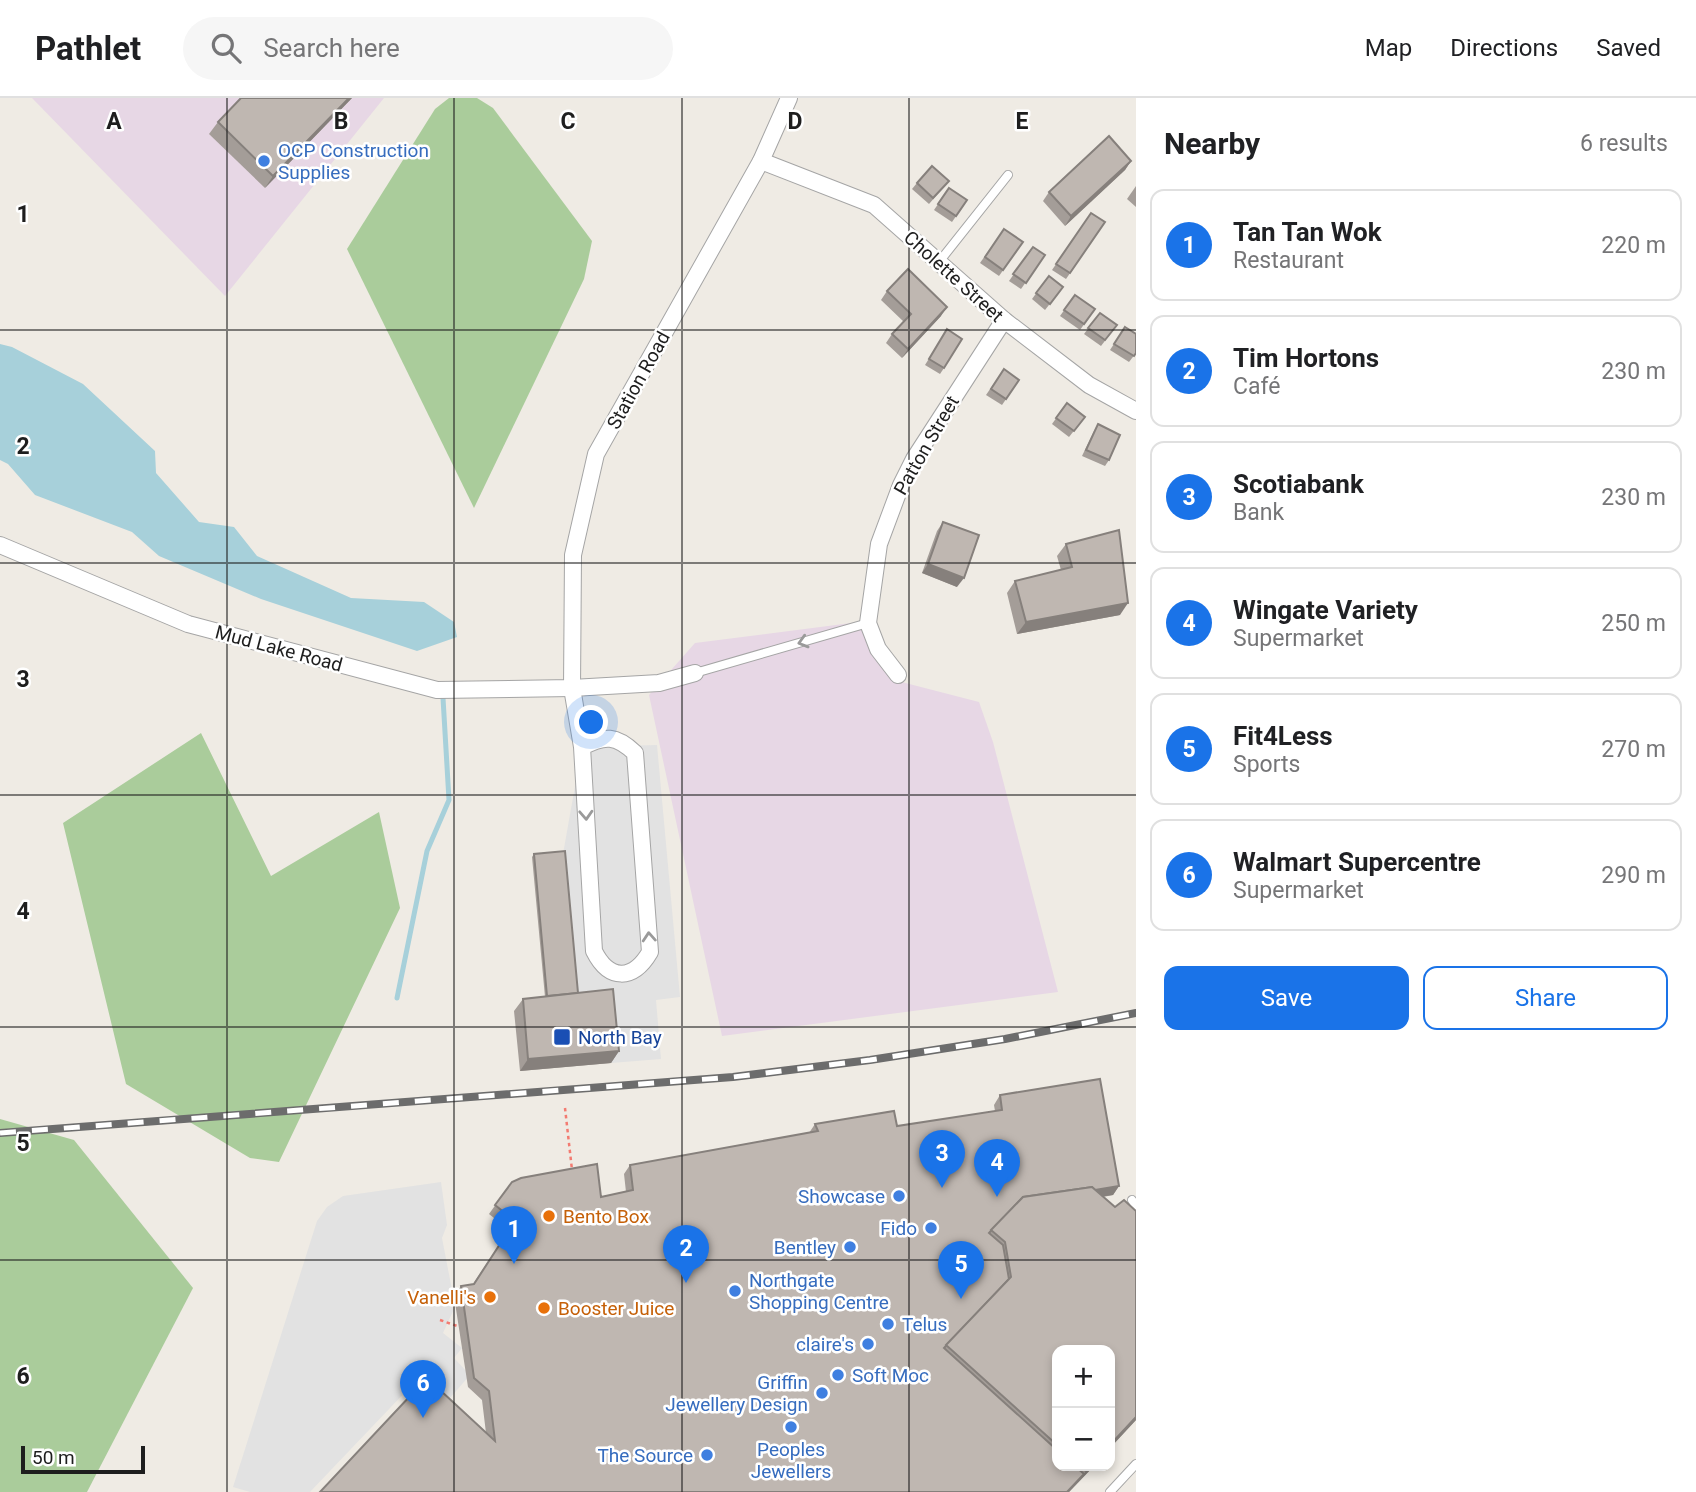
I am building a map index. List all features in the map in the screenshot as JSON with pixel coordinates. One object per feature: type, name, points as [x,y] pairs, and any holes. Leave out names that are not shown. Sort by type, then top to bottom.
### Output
[{"type":"street","name":"Station Road","points":[[582,747],[598,739],[610,739],[624,743],[635,753],[650,952],[636,970],[625,974],[613,974],[600,962],[594,951],[582,747],[572,688],[573,555],[596,454],[761,161],[789,98]]},
{"type":"street","name":"Cholette Street","points":[[761,161],[874,205],[1004,320],[1089,385],[1136,411]]},
{"type":"street","name":"Patton Street","points":[[868,623],[879,544],[901,485],[932,429],[1004,320]]},
{"type":"street","name":"Mud Lake Road","points":[[0,545],[188,624],[437,690],[572,688]]},
{"type":"street","points":[[868,623],[878,649],[898,675]]},
{"type":"street","points":[[572,688],[659,683],[695,673]]},
{"type":"lane","points":[[939,262],[1008,175]]},
{"type":"lane","points":[[695,673],[868,623]]},
{"type":"lane","points":[[1110,1492],[1136,1464]]},
{"type":"path","points":[[565,1108],[573,1176]]},
{"type":"path","points":[[440,1320],[459,1327],[470,1326]]},
{"type":"shaded area","points":[[32,98],[384,98],[225,296]]},
{"type":"shaded area","points":[[859,622],[890,679],[979,702],[993,742],[1058,992],[722,1036],[649,695],[695,643]]},
{"type":"shaded area","points":[[657,745],[680,997],[656,1000],[661,1059],[611,1063],[576,1003],[563,854],[582,747]]},
{"type":"shaded area","points":[[441,1182],[447,1225],[442,1238],[453,1295],[453,1311],[443,1333],[462,1348],[454,1358],[470,1375],[450,1398],[413,1365],[401,1378],[410,1387],[310,1492],[250,1492],[233,1487],[317,1221],[327,1207],[343,1196]]},
{"type":"green space","points":[[449,98],[477,98],[493,108],[592,241],[584,279],[474,508],[347,249],[435,109]]},
{"type":"green space","points":[[201,733],[271,876],[379,812],[400,908],[279,1162],[250,1158],[126,1084],[63,823]]},
{"type":"green space","points":[[0,1119],[74,1140],[193,1288],[87,1492],[0,1492]]},
{"type":"water","points":[[0,344],[12,347],[83,384],[155,451],[156,473],[199,522],[234,527],[257,556],[351,598],[424,602],[454,622],[457,637],[417,651],[261,599],[159,556],[132,532],[35,495],[8,464],[0,460]]},
{"type":"building","name":"OCP Construction Supplies","points":[[241,98],[349,98],[273,176],[218,122]]},
{"type":"building","points":[[1109,136],[1131,161],[1071,216],[1049,192]]},
{"type":"building","points":[[932,166],[949,181],[933,198],[917,183]]},
{"type":"building","points":[[949,188],[967,200],[956,216],[938,204]]},
{"type":"building","points":[[1091,213],[1105,222],[1070,273],[1056,264]]},
{"type":"building","points":[[1004,229],[1023,242],[1003,270],[985,257]]},
{"type":"building","points":[[1033,247],[1045,255],[1026,283],[1013,274]]},
{"type":"building","points":[[908,269],[947,307],[908,349],[892,334],[911,314],[887,291]]},
{"type":"building","points":[[1049,276],[1063,287],[1050,304],[1036,293]]},
{"type":"building","points":[[1075,295],[1095,309],[1084,324],[1064,310]]},
{"type":"building","points":[[1100,313],[1117,325],[1105,340],[1088,328]]},
{"type":"building","points":[[1125,327],[1136,334],[1134,356],[1114,344]]},
{"type":"building","points":[[947,329],[962,339],[944,368],[929,359]]},
{"type":"building","points":[[1004,369],[1019,380],[1006,399],[991,389]]},
{"type":"building","points":[[1067,403],[1085,417],[1074,431],[1056,418]]},
{"type":"building","points":[[1098,424],[1120,435],[1109,460],[1086,450]]},
{"type":"building","points":[[943,522],[979,535],[964,578],[928,564]]},
{"type":"building","points":[[1119,530],[1128,603],[1026,622],[1015,581],[1072,567],[1066,544]]},
{"type":"building","points":[[565,851],[578,993],[547,996],[534,854]]},
{"type":"building","name":"North Bay","points":[[613,989],[619,1051],[528,1059],[523,999]]},
{"type":"building","name":"Northgate Shopping Centre","points":[[1100,1079],[1119,1186],[1023,1197],[989,1233],[1003,1245],[1009,1279],[944,1348],[1052,1445],[1052,1471],[1081,1471],[1084,1474],[1067,1492],[320,1492],[427,1378],[495,1441],[489,1391],[474,1378],[461,1286],[474,1284],[515,1221],[495,1205],[512,1182],[597,1164],[601,1197],[633,1190],[630,1165],[818,1131],[815,1124],[894,1111],[897,1126],[1002,1110],[1000,1095]]},
{"type":"building","points":[[1092,1187],[1115,1207],[1124,1200],[1136,1211],[1136,1417],[1115,1440],[1115,1345],[1052,1345],[1052,1440],[946,1345],[1011,1277],[1005,1242],[991,1230],[1023,1197]]},
{"type":"waterway","points":[[397,998],[427,851],[449,800],[443,698]]},
{"type":"railway","points":[[0,1133],[733,1077],[870,1060],[1005,1039],[1136,1013]]},
{"type":"place","name":"OCP Construction Supplies","points":[[264,161]]},
{"type":"place","name":"North Bay","points":[[562,1037]]},
{"type":"place","name":"Scotiabank","points":[[942,1188]]},
{"type":"place","name":"Showcase","points":[[899,1196]]},
{"type":"place","name":"Wingate Variety","points":[[997,1197]]},
{"type":"place","name":"Bento Box","points":[[549,1216]]},
{"type":"place","name":"Fido","points":[[931,1228]]},
{"type":"place","name":"Bentley","points":[[850,1247]]},
{"type":"place","name":"Tan Tan Wok","points":[[514,1264]]},
{"type":"place","name":"Tim Hortons","points":[[686,1283]]},
{"type":"place","name":"Northgate Shopping Centre","points":[[735,1291]]},
{"type":"place","name":"Vanelli's","points":[[490,1297]]},
{"type":"place","name":"Fit4Less","points":[[961,1299]]},
{"type":"place","name":"Booster Juice","points":[[544,1308]]},
{"type":"place","name":"Telus","points":[[888,1324]]},
{"type":"place","name":"claire's","points":[[868,1344]]},
{"type":"place","name":"Soft Moc","points":[[838,1375]]},
{"type":"place","name":"Griffin Jewellery Design","points":[[822,1393]]},
{"type":"place","name":"Walmart Supercentre","points":[[423,1418]]},
{"type":"place","name":"Peoples Jewellers","points":[[791,1427]]},
{"type":"place","name":"The Source","points":[[707,1455]]}]
